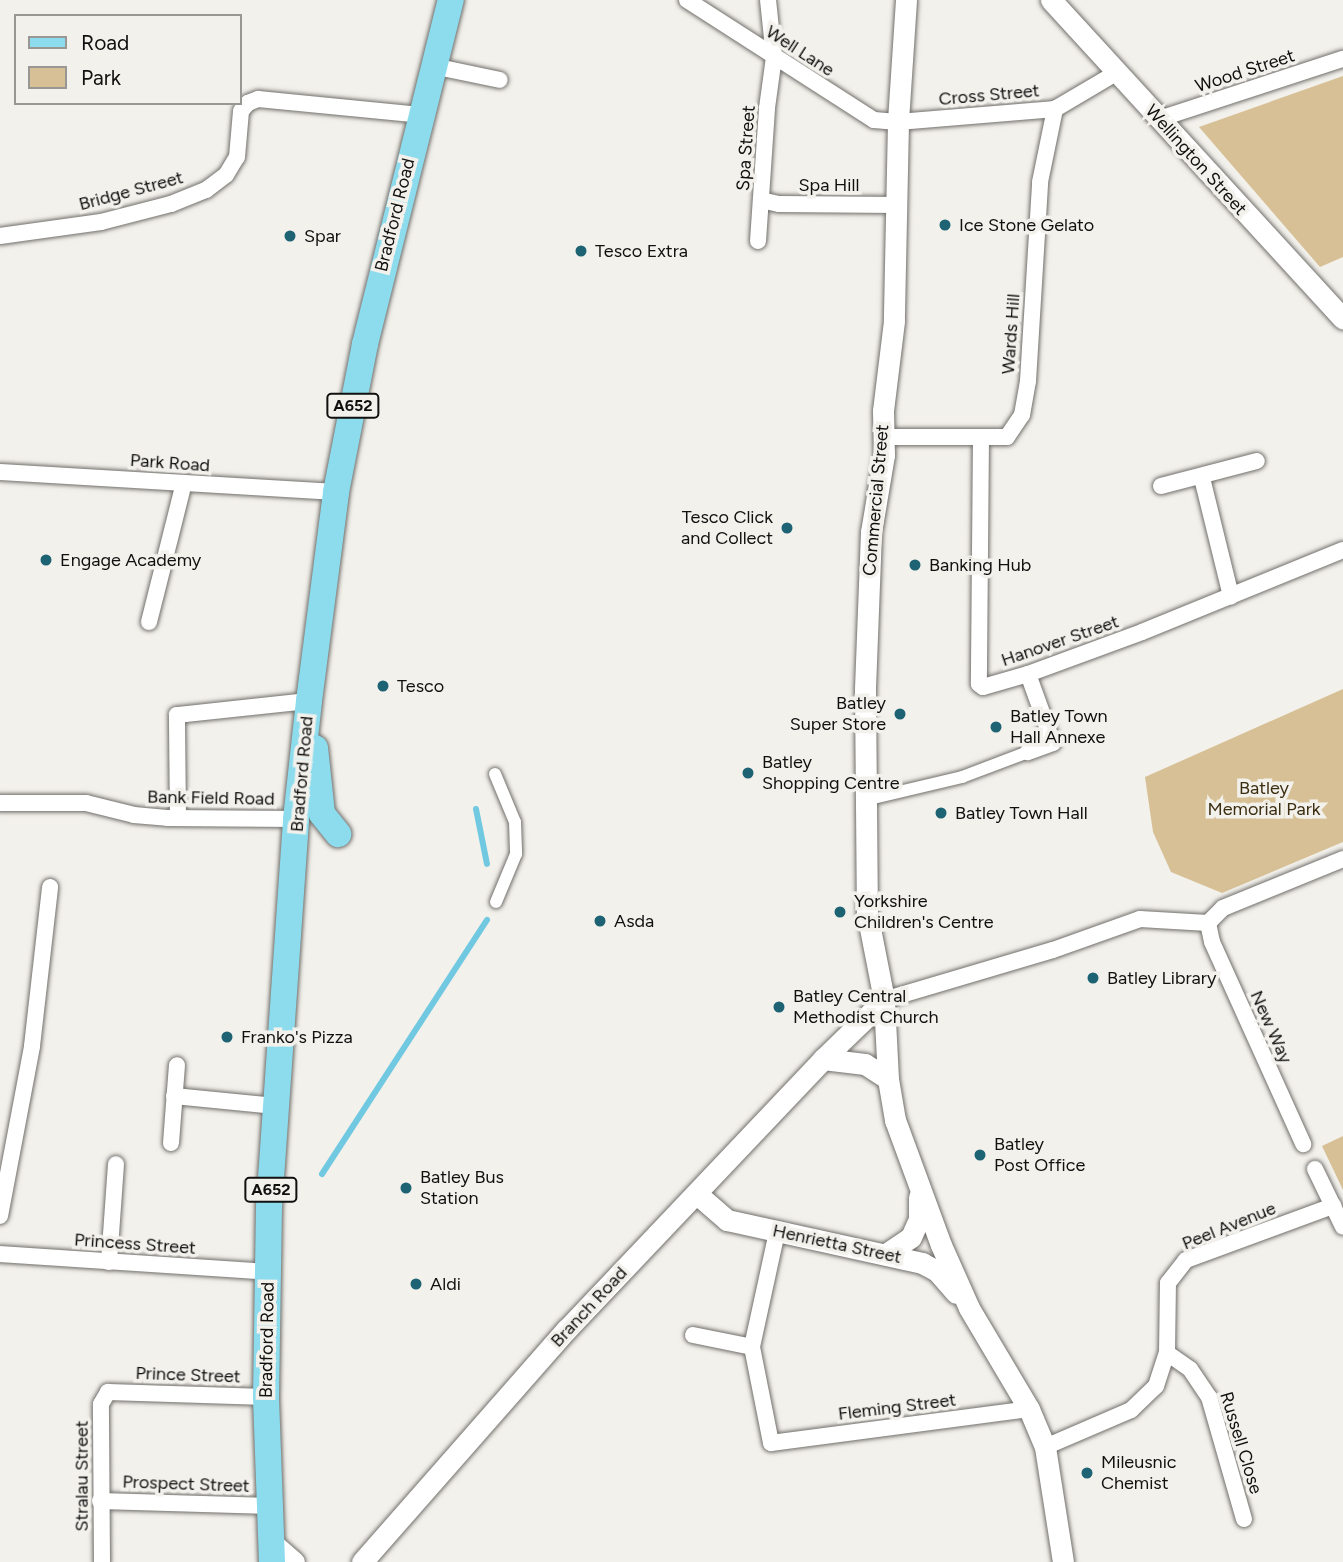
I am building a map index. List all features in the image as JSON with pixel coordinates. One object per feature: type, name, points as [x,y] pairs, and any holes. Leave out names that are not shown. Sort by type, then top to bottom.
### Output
[{"type":"main road","name":"Bradford Road","points":[[272,1553],[266,1397],[268,1272],[276,1106],[296,819],[309,701],[336,492],[365,344],[420,115],[451,0]]},
{"type":"main road","points":[[309,701],[322,814],[338,834]]},
{"type":"street","name":"Well Lane","points":[[687,0],[874,120],[898,122]]},
{"type":"street","name":"Spa Street","points":[[758,241],[774,57],[768,0]]},
{"type":"street","name":"Commercial Street","points":[[906,0],[898,122],[894,321],[883,411],[885,438],[871,532],[865,691],[867,913],[884,1000],[888,1079],[895,1120],[919,1189],[970,1308]]},
{"type":"street","name":"Wellington Street","points":[[1051,0],[1343,319]]},
{"type":"street","name":"Wood Street","points":[[1159,119],[1343,59]]},
{"type":"street","points":[[433,66],[500,80]]},
{"type":"street","name":"Cross Street","points":[[898,122],[1055,109],[1116,73]]},
{"type":"street","name":"Bridge Street","points":[[0,236],[101,222],[171,204],[206,190],[226,175],[237,157],[242,111],[248,103],[258,99],[420,115]]},
{"type":"street","name":"Wards Hill","points":[[885,438],[1007,437],[1022,415],[1028,381],[1040,182],[1055,109]]},
{"type":"street","name":"Spa Hill","points":[[761,200],[779,204],[897,205]]},
{"type":"street","name":"Hanover Street","points":[[981,437],[979,684],[988,686],[1027,674],[1343,550]]},
{"type":"street","points":[[1160,486],[1202,478],[1257,461]]},
{"type":"street","name":"Park Road","points":[[0,472],[336,492]]},
{"type":"street","points":[[1202,478],[1231,596]]},
{"type":"street","points":[[149,622],[184,483]]},
{"type":"street","points":[[865,800],[962,777],[1054,743],[1027,674]]},
{"type":"street","points":[[178,818],[177,715],[309,701]]},
{"type":"street","points":[[495,774],[515,822],[516,854],[496,902]]},
{"type":"street","name":"Bank Field Road","points":[[0,803],[86,803],[134,816],[296,819]]},
{"type":"street","points":[[884,1000],[1021,960],[1140,919],[1208,923],[1223,908],[1343,859]]},
{"type":"street","points":[[0,1216],[32,1046],[50,887]]},
{"type":"street","name":"New Way","points":[[1208,923],[1212,942],[1303,1144]]},
{"type":"street","name":"Branch Road","points":[[354,1562],[367,1556],[567,1329],[823,1059],[884,1000]]},
{"type":"street","points":[[823,1059],[865,1064],[888,1079]]},
{"type":"street","points":[[171,1143],[177,1065]]},
{"type":"street","points":[[174,1096],[276,1106]]},
{"type":"street","points":[[109,1262],[116,1164]]},
{"type":"street","points":[[1315,1169],[1343,1227]]},
{"type":"street","points":[[886,1254],[911,1237],[919,1219],[919,1189]]},
{"type":"street","name":"Henrietta Street","points":[[697,1194],[727,1220],[922,1263],[937,1271],[970,1308]]},
{"type":"street","name":"Peel Avenue","points":[[1045,1447],[1131,1410],[1156,1386],[1167,1353],[1168,1283],[1186,1261],[1333,1206]]},
{"type":"street","points":[[693,1335],[752,1348],[777,1232]]},
{"type":"street","name":"Princess Street","points":[[0,1254],[268,1272]]},
{"type":"street","points":[[970,1308],[1029,1409],[1045,1447],[1063,1562]]},
{"type":"street","name":"Fleming Street","points":[[752,1348],[771,1443],[1029,1409]]},
{"type":"street","name":"Russell Close","points":[[1167,1353],[1190,1368],[1209,1397],[1244,1519]]},
{"type":"street","name":"Prince Street","points":[[108,1392],[266,1397]]},
{"type":"street","name":"Stralau Street","points":[[102,1562],[101,1404],[108,1392]]},
{"type":"street","name":"Prospect Street","points":[[100,1501],[271,1506]]},
{"type":"street","points":[[272,1553],[294,1562]]},
{"type":"green space","points":[[1343,76],[1343,257],[1320,267],[1199,127]]},
{"type":"green space","name":"Batley Memorial Park","points":[[1343,689],[1343,842],[1222,893],[1171,872],[1153,832],[1145,777]]},
{"type":"green space","points":[[1343,1136],[1343,1190],[1322,1146]]},
{"type":"waterway","points":[[476,809],[487,864]]},
{"type":"waterway","points":[[322,1174],[487,920]]},
{"type":"place","name":"Ice Stone Gelato","points":[[945,225]]},
{"type":"place","name":"Spar","points":[[290,236]]},
{"type":"place","name":"Tesco Extra","points":[[581,251]]},
{"type":"place","name":"Tesco Click and Collect","points":[[787,528]]},
{"type":"place","name":"Engage Academy","points":[[46,560]]},
{"type":"place","name":"Banking Hub","points":[[915,565]]},
{"type":"place","name":"Tesco","points":[[383,686]]},
{"type":"place","name":"Batley Super Store","points":[[900,714]]},
{"type":"place","name":"Batley Town Hall Annexe","points":[[996,727]]},
{"type":"place","name":"Batley Shopping Centre","points":[[748,773]]},
{"type":"place","name":"Batley Town Hall","points":[[941,813]]},
{"type":"place","name":"Yorkshire Children's Centre","points":[[840,912]]},
{"type":"place","name":"Asda","points":[[600,921]]},
{"type":"place","name":"Batley Library","points":[[1093,978]]},
{"type":"place","name":"Batley Central Methodist Church","points":[[779,1007]]},
{"type":"place","name":"Franko's Pizza","points":[[227,1037]]},
{"type":"place","name":"Batley Post Office","points":[[980,1155]]},
{"type":"place","name":"Batley Bus Station","points":[[406,1188]]},
{"type":"place","name":"Aldi","points":[[416,1284]]},
{"type":"place","name":"Mileusnic Chemist","points":[[1087,1473]]}]
